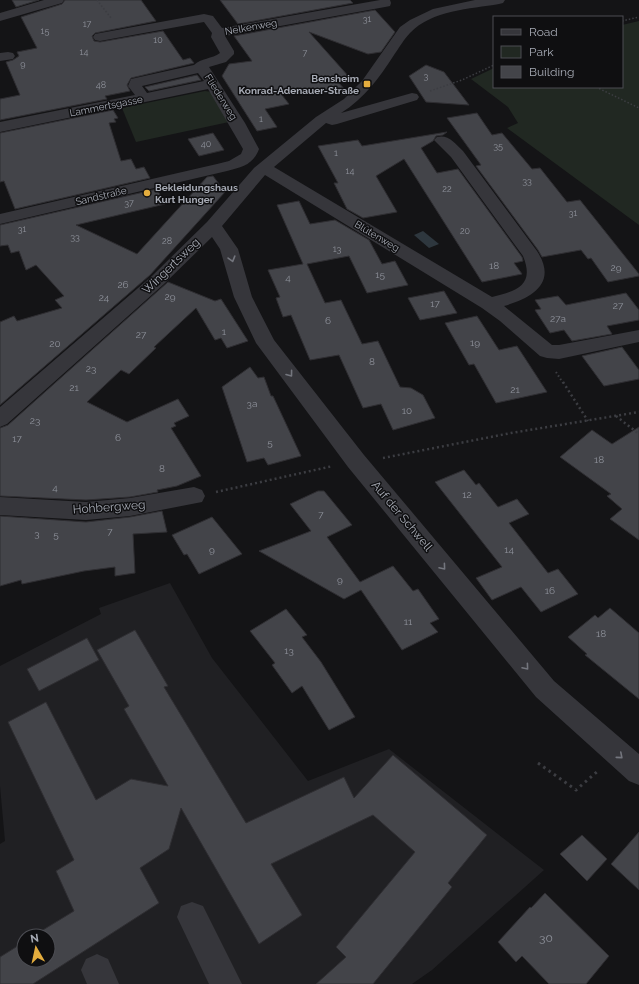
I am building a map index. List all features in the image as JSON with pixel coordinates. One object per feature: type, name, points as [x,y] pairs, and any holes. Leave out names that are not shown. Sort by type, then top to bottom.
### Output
[{"type":"street","points":[[0,17],[58,0]]},
{"type":"street","name":"Wingertsweg","points":[[0,419],[158,280],[213,226],[265,168],[321,120],[339,110],[349,102],[367,84],[417,14],[431,13],[499,0]]},
{"type":"street","points":[[382,1],[398,8]]},
{"type":"street","name":"Nelkenweg","points":[[100,37],[204,18],[208,19],[219,33],[382,1]]},
{"type":"street","name":"Fliederweg","points":[[219,33],[218,37],[227,51],[227,54],[221,60],[202,65],[202,68],[237,123],[251,149],[248,157]]},
{"type":"street","points":[[144,98],[135,86],[136,82],[202,68]]},
{"type":"street","name":"Lammertsgasse","points":[[0,127],[212,84]]},
{"type":"street","points":[[321,120],[332,121],[412,97]]},
{"type":"street","points":[[442,140],[457,154],[531,255],[538,269],[536,280],[530,287],[515,296],[489,304]]},
{"type":"street","name":"Sandstraße","points":[[0,219],[221,168],[248,157]]},
{"type":"street","name":"Blütenweg","points":[[265,168],[489,304],[507,317],[547,351]]},
{"type":"street","name":"Auf der Schwell","points":[[213,226],[229,250],[243,297],[266,343],[356,461],[545,689],[639,772]]},
{"type":"street","points":[[547,351],[559,352],[639,336]]},
{"type":"street","name":"Hohbergweg","points":[[0,506],[86,511],[130,507],[194,496]]},
{"type":"street","points":[[192,917],[226,984]]},
{"type":"path","points":[[97,0],[123,32]]},
{"type":"path","points":[[623,21],[639,17]]},
{"type":"path","points":[[412,97],[462,80],[493,65]]},
{"type":"path","points":[[598,88],[639,108]]},
{"type":"path","points":[[547,351],[549,361],[588,421]]},
{"type":"path","points":[[194,496],[356,461],[375,459],[511,433],[639,412]]},
{"type":"path","points":[[616,416],[639,434]]},
{"type":"path","points":[[538,763],[576,790],[618,754]]},
{"type":"shaded area","points":[[423,231],[439,244],[429,248],[414,235]]},
{"type":"shaded area","points":[[170,583],[212,658],[308,781],[389,749],[544,870],[432,970],[412,984],[0,984],[0,844],[5,841],[0,786],[0,666],[101,614],[99,608]]},
{"type":"green space","points":[[639,21],[639,225],[507,128],[518,123],[508,107],[471,79],[493,68],[493,88],[623,88],[623,25]]},
{"type":"green space","points":[[205,91],[212,92],[229,122],[136,142],[122,108]]},
{"type":"building","points":[[12,0],[39,0],[16,7]]},
{"type":"building","points":[[65,0],[141,0],[156,21],[95,33],[92,36],[94,41],[100,42],[163,31],[183,60],[190,58],[194,63],[131,78],[127,85],[130,91],[105,96],[107,99],[0,120],[0,99],[20,95],[6,62],[19,56],[17,52],[37,48],[21,17],[62,4]]},
{"type":"building","points":[[220,0],[350,0],[353,3],[238,24]]},
{"type":"building","points":[[375,10],[395,32],[381,52],[368,54],[309,32],[350,78],[337,81],[348,93],[346,95],[278,90],[289,104],[265,109],[277,127],[257,131],[222,76],[229,64],[252,61],[234,36]]},
{"type":"building","points":[[426,65],[444,72],[469,105],[426,102],[409,76]]},
{"type":"building","points":[[197,75],[201,80],[149,91],[145,87]]},
{"type":"building","points":[[113,110],[118,118],[114,119],[116,122],[109,123],[121,161],[131,159],[136,169],[144,167],[150,178],[15,209],[4,181],[0,182],[0,133]]},
{"type":"building","points":[[477,113],[492,135],[502,133],[532,169],[540,168],[567,202],[580,200],[639,274],[639,276],[608,282],[591,258],[588,259],[581,250],[542,257],[476,166],[481,165],[447,118]]},
{"type":"building","points":[[447,132],[443,135],[436,136],[433,141],[421,148],[437,173],[458,169],[522,257],[523,261],[514,263],[522,274],[482,282],[404,159],[376,176],[397,212],[363,218],[347,209],[334,183],[338,183],[318,146],[358,140],[362,146]]},
{"type":"building","points":[[213,133],[224,150],[199,156],[188,139]]},
{"type":"building","points":[[213,176],[225,192],[150,275],[0,405],[0,322],[14,316],[17,321],[62,308],[55,300],[64,296],[36,265],[26,270],[19,251],[11,253],[8,245],[0,246],[0,225],[157,189],[165,204],[76,225],[137,254],[207,177]]},
{"type":"building","points":[[299,201],[310,224],[335,220],[369,240],[382,264],[395,261],[408,285],[367,293],[349,256],[307,264],[325,303],[341,300],[362,344],[378,341],[400,387],[411,388],[423,395],[435,418],[393,430],[381,404],[363,408],[339,355],[310,360],[291,315],[283,317],[276,298],[280,297],[268,270],[303,264],[277,205]]},
{"type":"building","points":[[168,282],[215,301],[221,299],[248,341],[227,348],[221,338],[215,340],[196,308],[154,347],[156,348],[129,374],[121,370],[87,402],[127,422],[178,399],[189,416],[174,423],[176,426],[171,428],[201,476],[177,486],[157,490],[158,492],[130,497],[86,500],[0,496],[0,428],[8,425]]},
{"type":"building","points":[[444,291],[457,313],[420,320],[408,298]]},
{"type":"building","points":[[626,293],[639,310],[639,320],[607,326],[612,334],[572,341],[564,330],[550,333],[535,310],[541,309],[535,300],[558,296],[566,305]]},
{"type":"building","points":[[477,316],[499,350],[517,346],[547,392],[496,403],[474,364],[469,365],[445,323]]},
{"type":"building","points":[[622,347],[639,370],[639,379],[604,386],[582,356]]},
{"type":"building","points":[[250,367],[258,378],[264,377],[271,396],[273,396],[301,456],[268,465],[264,458],[247,462],[222,387]]},
{"type":"building","points":[[639,427],[639,540],[610,519],[622,509],[607,496],[611,494],[560,457],[592,430],[612,444]]},
{"type":"building","points":[[464,470],[476,485],[479,483],[498,507],[517,499],[529,514],[509,523],[548,573],[558,569],[578,594],[541,612],[521,587],[492,600],[476,578],[502,567],[435,482]]},
{"type":"building","points":[[318,491],[324,491],[352,525],[327,537],[360,582],[393,566],[413,591],[418,589],[439,619],[430,623],[438,632],[402,650],[361,590],[344,599],[259,551],[311,531],[290,504]]},
{"type":"building","points":[[162,511],[167,532],[133,534],[135,573],[115,576],[115,567],[84,571],[22,584],[21,580],[0,586],[0,516],[86,522],[130,517]]},
{"type":"building","points":[[212,517],[242,554],[199,574],[187,554],[184,555],[172,535]]},
{"type":"building","points":[[610,608],[639,633],[639,699],[585,655],[587,654],[568,637],[595,615],[598,618]]},
{"type":"building","points":[[286,609],[307,635],[302,637],[321,662],[355,717],[329,730],[302,686],[292,693],[272,665],[275,663],[250,631]]},
{"type":"building","points":[[135,630],[168,686],[164,687],[246,823],[344,777],[354,798],[393,755],[487,835],[448,883],[452,887],[373,984],[316,984],[346,957],[336,947],[415,852],[373,815],[271,864],[302,915],[259,944],[181,808],[169,849],[140,868],[159,903],[33,984],[0,984],[0,957],[16,947],[16,968],[56,968],[56,928],[46,928],[74,911],[56,871],[74,860],[8,722],[46,702],[96,800],[131,779],[168,786],[124,709],[129,706],[97,650]]},
{"type":"building","points":[[87,638],[99,660],[39,691],[27,669]]},
{"type":"building","points":[[639,832],[639,890],[611,864]]},
{"type":"building","points":[[582,835],[607,859],[587,881],[560,854]]},
{"type":"building","points":[[545,893],[609,956],[586,984],[549,984],[522,956],[516,962],[498,942]]},
{"type":"place","name":"Bensheim Konrad-Adenauer-Straße","points":[[367,84]]},
{"type":"place","name":"Bekleidungshaus Kurt Hunger","points":[[147,193]]}]
